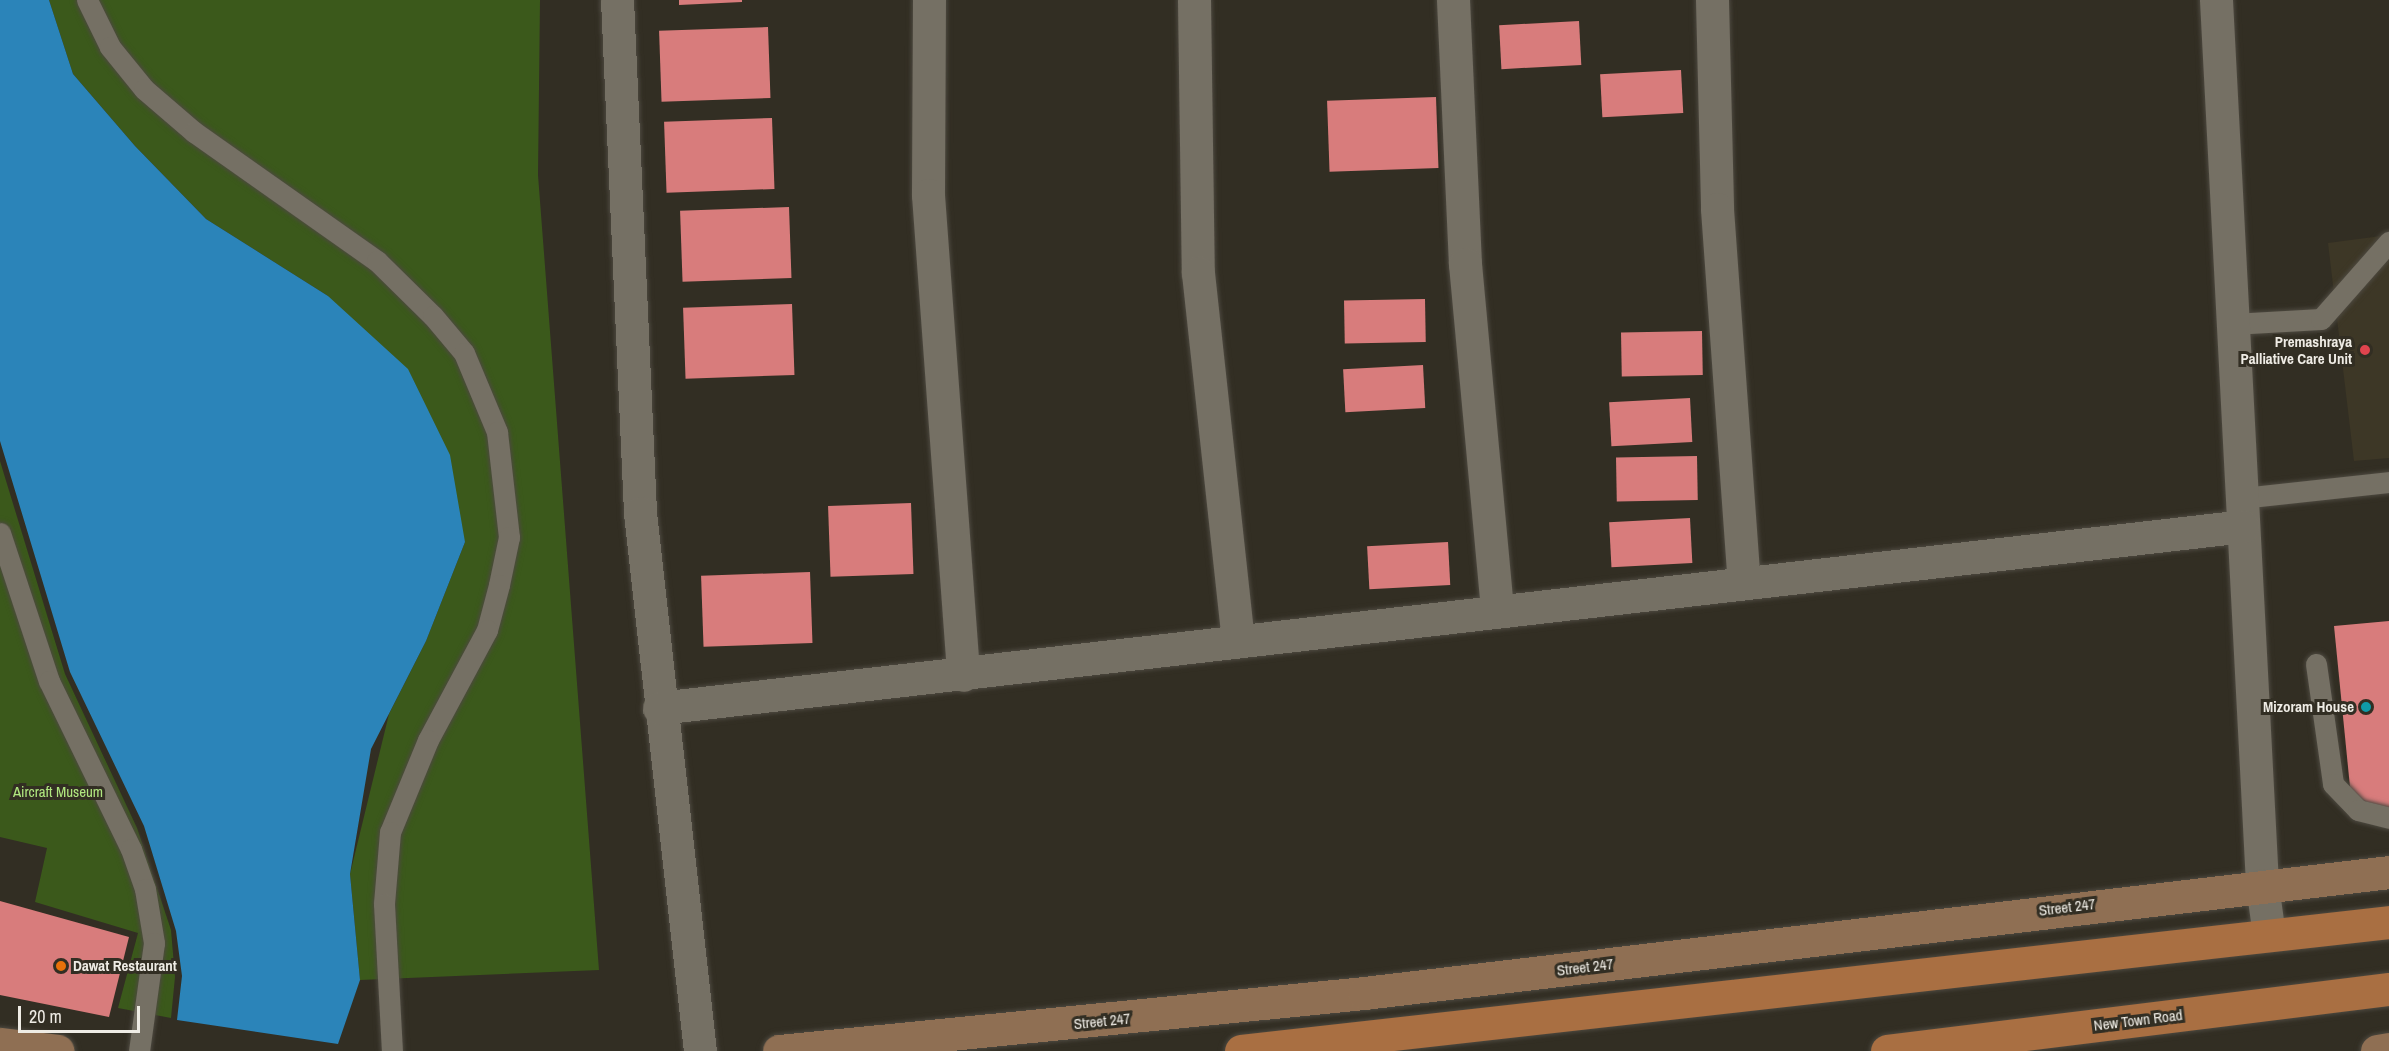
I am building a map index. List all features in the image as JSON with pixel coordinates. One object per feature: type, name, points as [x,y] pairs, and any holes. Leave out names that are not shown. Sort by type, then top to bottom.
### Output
[{"type":"main road","points":[[1241,1051],[1817,990],[2389,922]]},
{"type":"main road","name":"New Town Road","points":[[1887,1051],[2389,989]]},
{"type":"street","points":[[617,0],[640,513],[658,708],[700,1051]]},
{"type":"street","points":[[929,0],[928,195],[963,675]]},
{"type":"street","points":[[1194,0],[1198,273],[1238,641]]},
{"type":"street","points":[[1453,0],[1465,264],[1497,609]]},
{"type":"street","points":[[1712,0],[1718,221],[1744,582]]},
{"type":"street","points":[[2216,0],[2262,885],[2269,935]]},
{"type":"street","points":[[658,708],[963,675],[1497,609],[1744,582],[2243,512]]},
{"type":"street","name":"Street 247","points":[[779,1051],[1364,993],[2262,885],[2389,872]]},
{"type":"street","points":[[0,1044],[58,1051]]},
{"type":"street","points":[[2377,1051],[2389,1049]]},
{"type":"lane","points":[[87,0],[110,47],[144,89],[194,132],[377,261],[433,316],[464,353],[497,432],[509,537],[496,597],[487,630],[428,740],[390,832],[384,904],[392,1051]]},
{"type":"lane","points":[[2232,324],[2321,319],[2389,242]]},
{"type":"lane","points":[[2243,512],[2389,482]]},
{"type":"lane","points":[[0,533],[49,681],[131,849],[145,889],[154,943],[139,1051]]},
{"type":"lane","points":[[2316,664],[2333,784],[2358,810],[2389,819]]},
{"type":"shaded area","name":"Premashraya Palliative Care Unit","points":[[2389,235],[2389,458],[2354,461],[2328,243]]},
{"type":"green space","points":[[49,0],[540,0],[538,175],[599,970],[360,980],[350,874],[389,714],[426,641],[465,542],[328,296],[206,219],[135,146],[73,74]]},
{"type":"green space","name":"Aircraft Museum","points":[[0,461],[65,674],[137,828],[171,930],[175,977],[171,1018],[118,1008],[138,933],[35,902],[47,848],[0,837]]},
{"type":"water","points":[[0,0],[49,0],[73,74],[135,146],[206,219],[328,296],[408,369],[450,455],[465,542],[426,641],[371,749],[350,874],[360,980],[338,1044],[177,1020],[182,976],[176,931],[144,826],[70,672],[0,441]]},
{"type":"building","points":[[679,0],[742,0],[742,2],[679,5]]},
{"type":"building","points":[[1579,21],[1581,65],[1501,69],[1499,25]]},
{"type":"building","points":[[768,27],[770,98],[662,102],[659,31]]},
{"type":"building","points":[[1681,70],[1683,113],[1602,117],[1600,74]]},
{"type":"building","points":[[1436,97],[1438,168],[1330,172],[1327,101]]},
{"type":"building","points":[[772,118],[774,189],[667,193],[664,122]]},
{"type":"building","points":[[789,207],[791,278],[683,282],[680,211]]},
{"type":"building","points":[[1425,299],[1426,342],[1345,343],[1344,300]]},
{"type":"building","points":[[792,304],[794,375],[686,379],[683,308]]},
{"type":"building","points":[[1702,331],[1703,375],[1622,376],[1621,332]]},
{"type":"building","points":[[1423,365],[1425,408],[1345,412],[1343,369]]},
{"type":"building","points":[[1690,398],[1692,442],[1611,446],[1609,402]]},
{"type":"building","points":[[1697,456],[1698,500],[1617,501],[1616,457]]},
{"type":"building","points":[[911,503],[913,574],[831,577],[828,506]]},
{"type":"building","points":[[1690,518],[1692,563],[1611,567],[1609,522]]},
{"type":"building","points":[[1448,542],[1450,585],[1369,589],[1367,546]]},
{"type":"building","points":[[810,572],[812,643],[704,647],[701,576]]},
{"type":"building","name":"Mizoram House","points":[[2389,621],[2389,810],[2364,801],[2350,787],[2334,626]]},
{"type":"building","name":"Dawat Restaurant","points":[[0,901],[129,937],[109,1017],[0,995]]},
{"type":"place","name":"Premashraya Palliative Care Unit","points":[[2365,350]]},
{"type":"place","name":"Mizoram House","points":[[2366,707]]},
{"type":"place","name":"Dawat Restaurant","points":[[61,966]]}]
